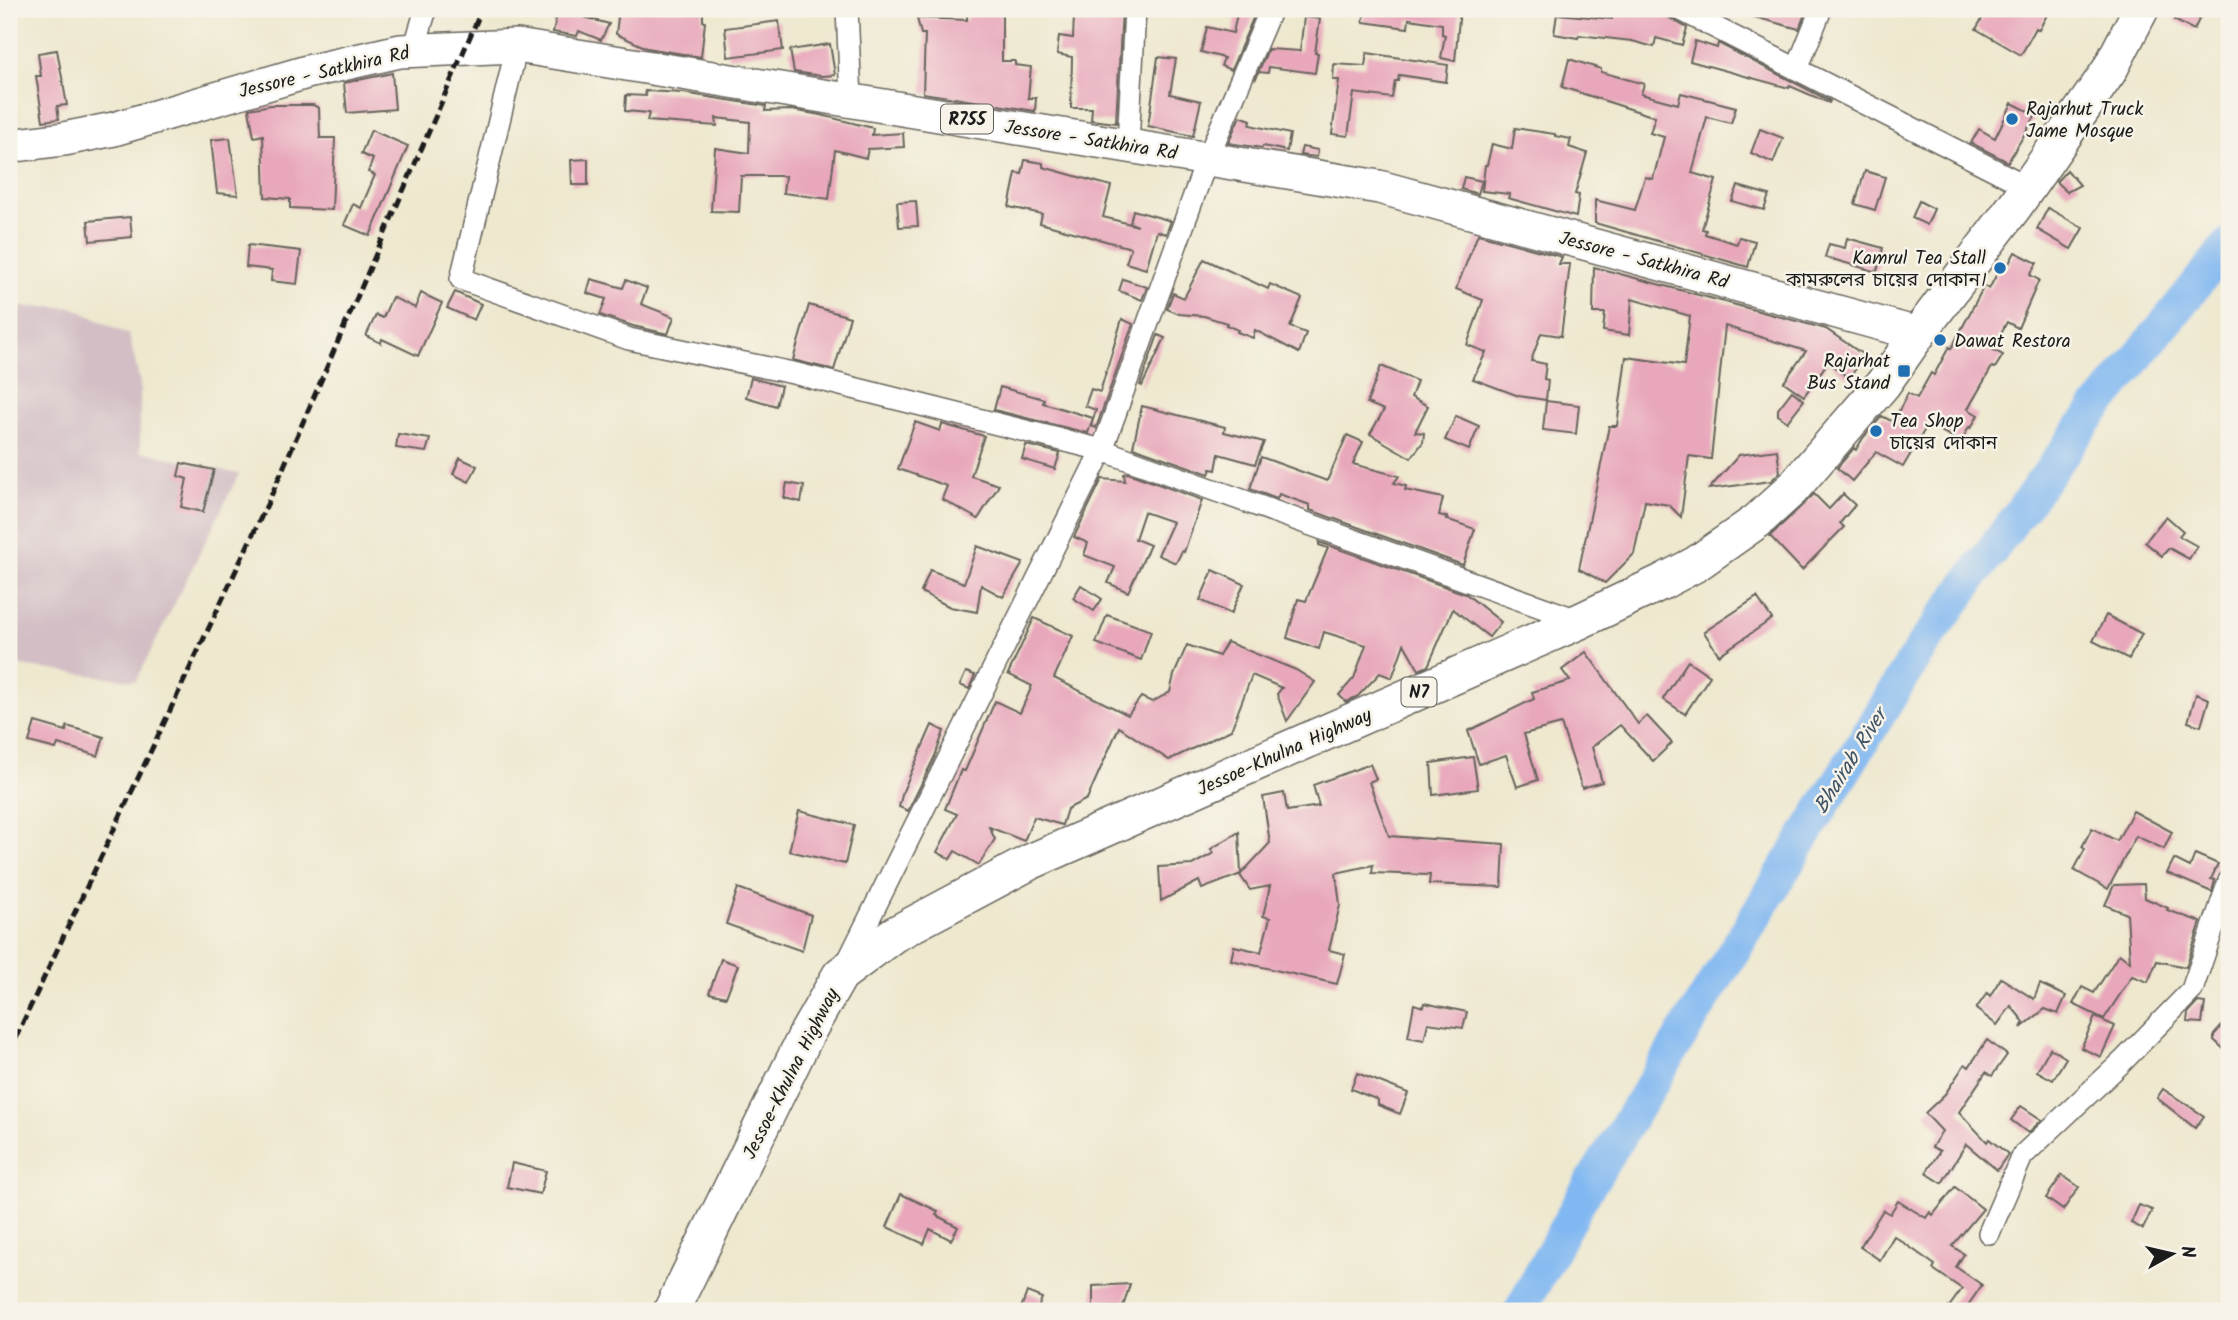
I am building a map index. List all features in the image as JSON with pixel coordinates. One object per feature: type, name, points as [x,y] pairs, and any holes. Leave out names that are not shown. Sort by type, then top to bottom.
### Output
[{"type":"highway","name":"Jessoe-Khulna Highway","points":[[671,1311],[807,1033],[840,975],[893,935],[1030,862],[1580,621],[1696,564],[1757,521],[1792,489],[1883,384],[2028,187],[2109,71],[2141,9]]},
{"type":"main road","name":"Jessore - Satkhira Rd","points":[[9,146],[114,129],[307,72],[414,50],[517,46],[1379,187],[1918,334]]},
{"type":"street","points":[[414,50],[426,9]]},
{"type":"street","points":[[847,9],[852,100]]},
{"type":"street","points":[[1128,145],[1135,9]]},
{"type":"street","points":[[840,975],[1102,450],[1208,158],[1271,9]]},
{"type":"street","points":[[1679,9],[2028,187]]},
{"type":"street","points":[[1797,69],[1821,9]]},
{"type":"street","points":[[517,46],[461,279],[629,339],[793,373],[1102,450],[1580,621]]},
{"type":"street","points":[[1989,1233],[2022,1156],[2122,1062],[2192,990],[2229,881]]},
{"type":"shaded area","points":[[9,307],[72,307],[129,335],[140,383],[140,451],[239,474],[136,681],[20,666],[9,667]]},
{"type":"building","points":[[547,9],[609,24],[601,40],[579,31],[577,36],[553,32],[556,19],[545,14]]},
{"type":"building","points":[[619,9],[703,9],[705,22],[701,57],[647,48],[616,34]]},
{"type":"building","points":[[967,9],[1002,9],[1002,61],[1015,61],[1015,65],[1031,67],[1028,98],[1036,98],[1035,111],[923,93],[925,34],[921,34],[917,18],[967,20]]},
{"type":"building","points":[[1098,9],[1122,9],[1116,123],[1091,120],[1092,108],[1071,108],[1072,57],[1057,54],[1059,36],[1073,38],[1074,16],[1098,16]]},
{"type":"building","points":[[1238,9],[1257,9],[1231,70],[1221,66],[1224,58],[1201,52],[1207,27],[1233,33]]},
{"type":"building","points":[[1365,9],[1460,9],[1455,61],[1441,58],[1445,35],[1442,34],[1442,24],[1409,19],[1408,28],[1363,22]]},
{"type":"building","points":[[1614,9],[1644,13],[1646,9],[1666,9],[1668,17],[1687,28],[1682,45],[1656,38],[1654,47],[1632,41],[1554,34],[1557,14],[1612,19]]},
{"type":"building","points":[[1743,9],[1807,9],[1799,29],[1743,14]]},
{"type":"building","points":[[1988,9],[2050,9],[2021,55],[1976,29]]},
{"type":"building","points":[[2180,9],[2204,9],[2194,30],[2174,20]]},
{"type":"building","points":[[1304,17],[1320,19],[1315,73],[1269,67],[1268,73],[1259,72],[1255,80],[1268,49],[1300,51]]},
{"type":"building","points":[[779,21],[783,50],[728,57],[725,28]]},
{"type":"building","points":[[1695,41],[1717,48],[1718,43],[1830,101],[1829,103],[1790,86],[1789,88],[1690,61]]},
{"type":"building","points":[[830,44],[835,75],[794,72],[790,50]]},
{"type":"building","points":[[57,50],[67,105],[57,106],[59,119],[43,121],[36,76],[41,76],[38,53]]},
{"type":"building","points":[[1367,53],[1448,65],[1446,82],[1399,75],[1392,98],[1354,93],[1348,136],[1332,134],[1339,80],[1333,80],[1334,64],[1365,66]]},
{"type":"building","points":[[1158,57],[1176,59],[1170,94],[1201,101],[1193,136],[1148,126]]},
{"type":"building","points":[[1569,59],[1601,69],[1601,72],[1644,84],[1641,94],[1678,104],[1681,93],[1736,107],[1731,123],[1707,117],[1692,173],[1716,180],[1702,229],[1706,230],[1705,234],[1737,244],[1739,237],[1755,241],[1748,267],[1595,223],[1595,200],[1635,210],[1645,177],[1653,179],[1664,137],[1650,133],[1655,117],[1562,87]]},
{"type":"building","points":[[392,73],[395,109],[347,113],[344,83]]},
{"type":"building","points":[[645,91],[683,93],[766,106],[765,111],[791,110],[821,115],[873,128],[872,135],[903,133],[904,147],[868,149],[866,158],[835,150],[829,199],[783,193],[785,176],[741,176],[739,212],[711,211],[715,148],[749,153],[750,122],[716,118],[717,126],[647,121],[649,113],[625,111],[626,95],[646,96]]},
{"type":"building","points":[[2012,103],[2036,115],[2008,162],[1971,143],[1979,129],[1995,138]]},
{"type":"building","points":[[271,105],[313,105],[319,108],[320,138],[335,138],[332,210],[290,208],[290,199],[265,197],[263,135],[254,137],[249,109]]},
{"type":"building","points":[[1240,116],[1251,120],[1250,125],[1290,134],[1287,151],[1228,143]]},
{"type":"building","points":[[1515,128],[1571,139],[1569,147],[1587,153],[1575,194],[1579,195],[1576,217],[1508,198],[1510,194],[1482,191],[1485,165],[1492,144],[1512,149]]},
{"type":"building","points":[[1760,129],[1783,138],[1773,163],[1751,153]]},
{"type":"building","points":[[371,130],[408,146],[370,236],[344,225],[353,204],[361,208],[375,175],[368,172],[373,159],[361,154]]},
{"type":"building","points":[[230,138],[238,195],[217,193],[211,140]]},
{"type":"building","points":[[1302,147],[1318,150],[1317,157],[1300,155]]},
{"type":"building","points":[[588,159],[588,185],[572,185],[571,160]]},
{"type":"building","points":[[1025,160],[1043,163],[1043,167],[1111,186],[1103,217],[1138,226],[1130,223],[1133,210],[1171,221],[1166,234],[1157,231],[1146,269],[1126,263],[1131,248],[1040,223],[1042,214],[1009,207],[1016,173],[1022,174]]},
{"type":"building","points":[[2067,170],[2080,185],[2067,192],[2056,182]]},
{"type":"building","points":[[1865,171],[1885,177],[1875,210],[1855,204]]},
{"type":"building","points":[[1464,177],[1482,181],[1478,194],[1461,189]]},
{"type":"building","points":[[1738,186],[1769,195],[1764,210],[1732,201]]},
{"type":"building","points":[[916,201],[918,226],[899,227],[897,202]]},
{"type":"building","points":[[1919,201],[1934,209],[1927,225],[1912,218]]},
{"type":"building","points":[[2048,208],[2083,228],[2071,249],[2037,229]]},
{"type":"building","points":[[130,217],[132,237],[90,241],[88,221]]},
{"type":"building","points":[[1478,234],[1562,257],[1559,264],[1570,264],[1561,336],[1541,333],[1531,361],[1546,364],[1546,400],[1519,396],[1473,379],[1486,352],[1467,345],[1483,300],[1456,289]]},
{"type":"building","points":[[1847,238],[1883,248],[1877,272],[1825,257],[1829,244],[1845,248]]},
{"type":"building","points":[[248,245],[301,251],[297,284],[271,281],[272,270],[246,267]]},
{"type":"building","points":[[2015,252],[2037,263],[2030,275],[2039,280],[2018,328],[2007,322],[1992,349],[2003,355],[1995,368],[1992,367],[1968,409],[1978,415],[1971,428],[1969,427],[1961,442],[1928,424],[1903,467],[1876,452],[1852,481],[1837,468],[1854,448],[1856,450],[1882,416],[1893,422],[1908,393],[1917,398],[1931,373],[1934,375],[1949,347],[1951,349],[1984,286],[1989,289],[2002,264],[2007,267]]},
{"type":"building","points":[[1204,259],[1268,289],[1270,284],[1302,298],[1290,327],[1306,333],[1299,353],[1255,330],[1253,338],[1237,332],[1238,330],[1226,325],[1227,323],[1204,316],[1179,314],[1167,309],[1173,293],[1184,298]]},
{"type":"building","points":[[1594,267],[1826,329],[1865,356],[1849,378],[1828,362],[1804,396],[1784,382],[1806,351],[1725,326],[1711,459],[1689,456],[1681,517],[1669,505],[1645,501],[1634,554],[1605,583],[1579,569],[1609,426],[1617,426],[1626,357],[1684,365],[1690,316],[1632,299],[1629,335],[1603,331],[1605,313],[1593,313]]},
{"type":"building","points":[[591,279],[623,288],[626,280],[647,288],[641,304],[674,317],[668,334],[600,315],[606,299],[587,293]]},
{"type":"building","points":[[1123,279],[1147,287],[1142,300],[1119,291]]},
{"type":"building","points":[[455,292],[481,304],[474,320],[447,308]]},
{"type":"building","points":[[421,293],[442,303],[418,356],[382,339],[381,343],[366,336],[376,315],[383,318],[392,297],[415,308]]},
{"type":"building","points":[[809,305],[850,317],[834,370],[793,360]]},
{"type":"building","points":[[1122,319],[1133,324],[1096,428],[1091,426],[1096,410],[1085,406],[1091,389],[1100,392]]},
{"type":"building","points":[[1158,335],[1165,338],[1142,386],[1140,385]]},
{"type":"building","points":[[1381,366],[1417,381],[1411,397],[1428,406],[1415,432],[1424,433],[1423,442],[1411,458],[1370,434],[1384,410],[1367,403]]},
{"type":"building","points":[[751,378],[781,386],[776,406],[746,397]]},
{"type":"building","points":[[1000,387],[1044,399],[1043,403],[1093,418],[1088,433],[994,410]]},
{"type":"building","points":[[1792,391],[1804,400],[1787,422],[1778,415],[1778,409]]},
{"type":"building","points":[[1546,401],[1579,405],[1576,434],[1543,430]]},
{"type":"building","points":[[1142,406],[1225,427],[1224,432],[1264,442],[1255,464],[1219,454],[1216,470],[1211,469],[1209,474],[1133,447]]},
{"type":"building","points":[[1456,416],[1479,426],[1469,450],[1445,440]]},
{"type":"building","points":[[915,422],[940,431],[942,424],[984,436],[971,476],[999,485],[978,519],[942,499],[947,486],[898,469]]},
{"type":"building","points":[[398,434],[430,439],[426,452],[396,448]]},
{"type":"building","points":[[1347,435],[1363,442],[1353,464],[1399,476],[1394,483],[1406,486],[1405,490],[1443,498],[1439,515],[1475,529],[1463,565],[1310,510],[1310,505],[1279,494],[1277,499],[1250,489],[1261,457],[1327,481]]},
{"type":"building","points":[[1026,445],[1060,453],[1055,469],[1022,459]]},
{"type":"building","points":[[1777,450],[1780,472],[1771,481],[1709,489],[1739,455]]},
{"type":"building","points":[[460,458],[477,466],[469,482],[453,474]]},
{"type":"building","points":[[181,463],[214,470],[203,512],[181,507],[187,479],[178,476]]},
{"type":"building","points":[[1128,473],[1202,500],[1184,552],[1182,551],[1176,563],[1158,555],[1173,522],[1144,512],[1135,539],[1150,545],[1128,592],[1108,583],[1115,567],[1084,555],[1088,543],[1074,537],[1102,479],[1125,481],[1124,474]]},
{"type":"building","points":[[787,483],[804,486],[801,502],[784,498]]},
{"type":"building","points":[[1814,494],[1829,509],[1843,494],[1855,505],[1840,523],[1844,527],[1802,570],[1770,536]]},
{"type":"building","points":[[2166,516],[2183,531],[2179,536],[2197,546],[2189,559],[2169,548],[2162,556],[2145,542]]},
{"type":"building","points":[[1319,542],[1466,594],[1501,622],[1489,637],[1453,609],[1428,666],[1419,670],[1404,644],[1392,678],[1380,673],[1358,696],[1346,702],[1339,695],[1354,678],[1366,645],[1324,632],[1319,649],[1287,638],[1298,599],[1306,601],[1328,548],[1319,545]]},
{"type":"building","points":[[977,546],[1023,563],[1003,597],[981,585],[977,612],[950,607],[921,592],[930,570],[964,583]]},
{"type":"building","points":[[1213,570],[1244,584],[1231,614],[1200,600]]},
{"type":"building","points":[[1081,585],[1102,599],[1094,611],[1073,598]]},
{"type":"building","points":[[1757,597],[1772,619],[1719,655],[1704,632]]},
{"type":"building","points":[[1107,615],[1151,631],[1141,660],[1096,643]]},
{"type":"building","points":[[2106,615],[2142,634],[2129,659],[2093,641]]},
{"type":"building","points":[[1034,618],[1073,636],[1054,678],[1128,715],[1141,697],[1152,702],[1170,692],[1187,645],[1219,656],[1227,642],[1296,670],[1315,682],[1287,721],[1277,694],[1282,688],[1252,675],[1231,730],[1169,760],[1119,727],[1087,799],[1067,809],[1062,825],[1034,817],[1024,841],[989,827],[995,839],[979,865],[955,851],[950,859],[937,852],[957,814],[945,809],[961,770],[965,771],[995,701],[1020,713],[1032,686],[1008,674]]},
{"type":"building","points":[[1586,652],[1638,724],[1647,716],[1672,743],[1653,761],[1620,725],[1592,747],[1602,782],[1582,788],[1561,724],[1524,734],[1538,780],[1517,787],[1506,755],[1479,764],[1468,731],[1534,699],[1532,692],[1570,681],[1562,670]]},
{"type":"building","points":[[1688,661],[1710,676],[1685,714],[1663,699]]},
{"type":"building","points":[[966,672],[975,675],[969,689],[960,685]]},
{"type":"building","points":[[2196,694],[2209,699],[2201,726],[2188,722]]},
{"type":"building","points":[[35,722],[66,731],[67,726],[104,737],[98,756],[58,744],[56,749],[29,742]]},
{"type":"building","points":[[932,725],[944,731],[908,811],[899,807],[903,791]]},
{"type":"building","points":[[1473,757],[1478,789],[1433,795],[1431,763]]},
{"type":"building","points":[[1370,764],[1376,779],[1369,782],[1389,836],[1504,844],[1502,887],[1429,884],[1430,875],[1372,873],[1373,865],[1336,873],[1340,905],[1329,950],[1345,954],[1337,984],[1231,960],[1234,946],[1261,952],[1270,918],[1263,916],[1270,886],[1250,890],[1240,875],[1270,843],[1263,797],[1284,793],[1287,811],[1319,806],[1313,785]]},
{"type":"building","points":[[799,811],[854,825],[845,864],[789,851]]},
{"type":"building","points":[[2133,811],[2172,832],[2164,849],[2136,836],[2108,889],[2074,870],[2092,828],[2117,841]]},
{"type":"building","points":[[1239,832],[1241,874],[1202,889],[1199,881],[1161,901],[1159,867],[1192,865],[1214,853],[1211,849]]},
{"type":"building","points":[[2195,854],[2218,864],[2211,879],[2215,880],[2212,892],[2167,873],[2174,859],[2190,867]]},
{"type":"building","points":[[2144,884],[2145,898],[2168,908],[2167,910],[2201,922],[2186,967],[2157,961],[2148,982],[2132,976],[2104,1019],[2073,1004],[2082,987],[2094,993],[2119,954],[2130,962],[2127,914],[2105,905],[2114,885]]},
{"type":"building","points":[[738,888],[811,915],[802,951],[726,924]]},
{"type":"building","points":[[721,959],[738,965],[726,997],[709,993]]},
{"type":"building","points":[[2001,978],[2034,999],[2040,984],[2066,996],[2058,1014],[2045,1009],[2021,1028],[2024,1022],[2011,1006],[1997,1025],[1976,1009],[1987,993],[1990,996]]},
{"type":"building","points":[[2198,1002],[2205,1003],[2202,1023],[2187,1022],[2188,1013]]},
{"type":"building","points":[[1424,1003],[1467,1012],[1463,1028],[1428,1023],[1424,1040],[1408,1037],[1414,1004],[1423,1007]]},
{"type":"building","points":[[2095,1017],[2115,1026],[2101,1057],[2081,1048]]},
{"type":"building","points":[[2229,1018],[2229,1054],[2214,1040],[2214,1035]]},
{"type":"building","points":[[1987,1040],[2007,1055],[1992,1076],[1986,1072],[1959,1112],[1987,1142],[1989,1139],[2008,1154],[1997,1170],[1966,1144],[1942,1183],[1926,1173],[1940,1151],[1932,1147],[1942,1131],[1925,1113],[1945,1094],[1965,1064],[1969,1067]]},
{"type":"building","points":[[2050,1048],[2066,1058],[2053,1080],[2037,1071]]},
{"type":"building","points":[[1357,1073],[1408,1093],[1400,1114],[1378,1105],[1378,1100],[1351,1089]]},
{"type":"building","points":[[2163,1089],[2204,1116],[2195,1128],[2157,1098]]},
{"type":"building","points":[[2021,1106],[2042,1120],[2028,1133],[2011,1120]]},
{"type":"building","points":[[512,1163],[546,1171],[540,1194],[507,1187]]},
{"type":"building","points":[[2062,1175],[2079,1187],[2063,1210],[2046,1198]]},
{"type":"building","points":[[1955,1187],[1983,1209],[1952,1246],[1964,1254],[1956,1267],[1982,1285],[1964,1311],[1946,1311],[1962,1289],[1933,1269],[1935,1265],[1894,1236],[1880,1260],[1860,1247],[1883,1210],[1890,1214],[1898,1201],[1926,1218],[1930,1212],[1933,1215]]},
{"type":"building","points":[[901,1194],[938,1211],[936,1215],[958,1227],[951,1240],[930,1229],[924,1244],[887,1227]]},
{"type":"building","points":[[2139,1205],[2152,1210],[2143,1229],[2131,1223]]},
{"type":"building","points":[[1130,1284],[1123,1307],[1093,1307],[1093,1286]]},
{"type":"building","points":[[1027,1292],[1042,1298],[1037,1311],[1020,1311]]},
{"type":"waterway","name":"Bhairab River","points":[[1520,1311],[1579,1202],[1920,649],[2087,420],[2229,244]]},
{"type":"railway","points":[[9,1052],[271,496],[482,9]]},
{"type":"place","name":"Rajarhut Truck Jame Mosque","points":[[2012,119]]},
{"type":"place","name":"Kamrul Tea Stall কামরুলের চায়ের দোকান।","points":[[2000,268]]},
{"type":"place","name":"Dawat Restora","points":[[1940,340]]},
{"type":"place","name":"Rajarhat Bus Stand","points":[[1904,371]]},
{"type":"place","name":"Tea Shop চায়ের দোকান","points":[[1876,431]]}]
